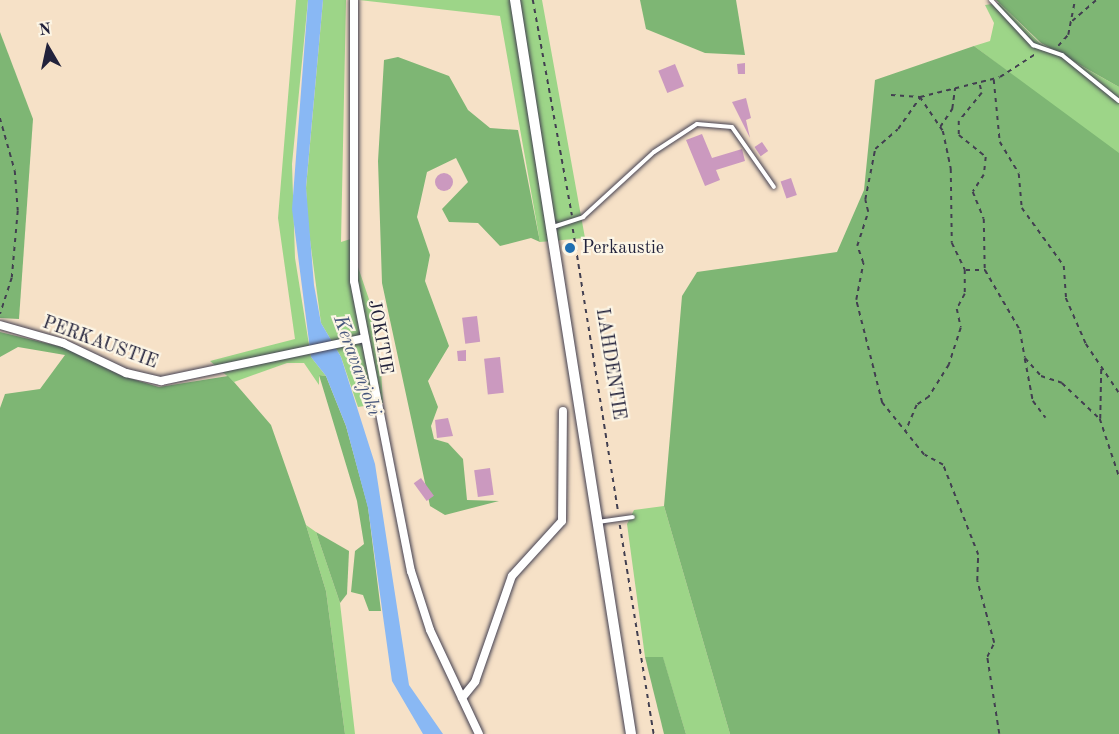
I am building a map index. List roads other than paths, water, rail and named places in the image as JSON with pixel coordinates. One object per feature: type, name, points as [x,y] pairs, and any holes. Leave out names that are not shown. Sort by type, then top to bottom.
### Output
[{"type":"main road","name":"LAHDENTIE","points":[[515,0],[554,227],[631,734]]},
{"type":"street","name":"JOKITIE","points":[[354,0],[352,268],[411,571],[430,630],[479,734]]},
{"type":"street","name":"PERKAUSTIE","points":[[0,326],[63,343],[126,373],[161,381],[365,338]]},
{"type":"street","points":[[462,698],[475,682],[512,576],[562,520],[563,411]]},
{"type":"lane","points":[[991,0],[1011,26],[1052,52],[1119,101]]},
{"type":"lane","points":[[554,227],[573,222],[678,132],[697,124],[732,127],[774,187]]},
{"type":"lane","points":[[598,522],[633,517]]},
{"type":"water","points":[[308,0],[323,0],[306,187],[314,285],[321,323],[341,357],[375,464],[409,685],[443,734],[423,734],[392,681],[368,508],[346,426],[326,376],[311,357],[292,209]]},
{"type":"place","name":"Perkaustie","points":[[570,248]]},
{"type":"water label","name":"Keravanjoki","points":[[356,366]]}]
